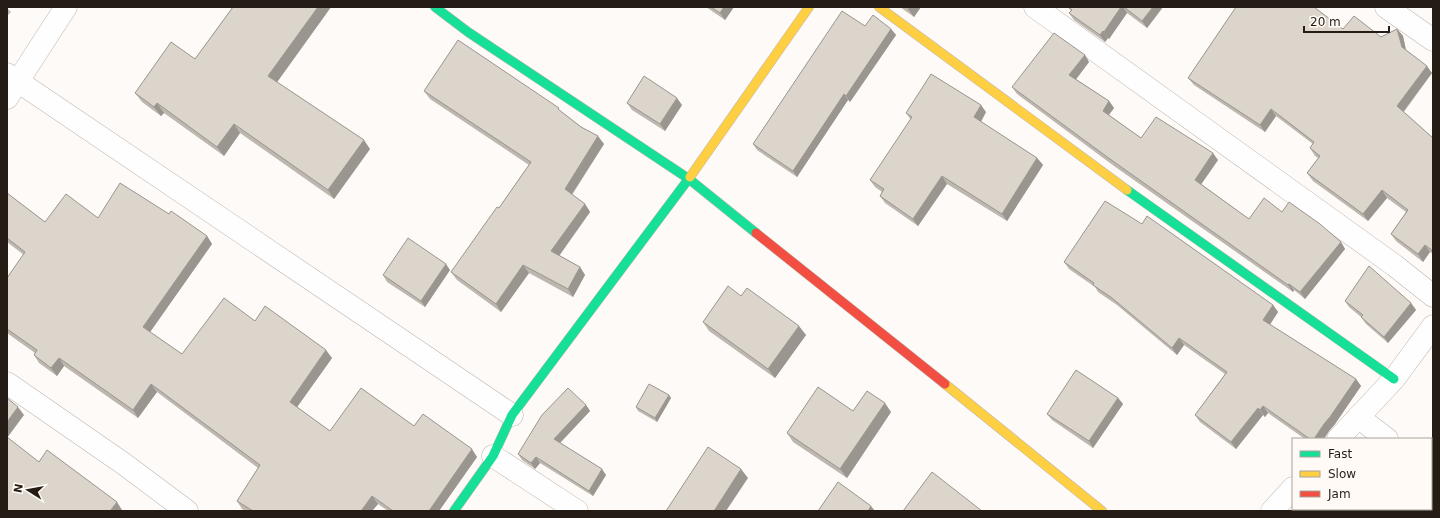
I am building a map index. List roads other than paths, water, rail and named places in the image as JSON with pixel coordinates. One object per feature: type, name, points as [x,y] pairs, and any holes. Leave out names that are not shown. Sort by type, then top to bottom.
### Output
[{"type":"street","points":[[66,7],[11,84],[512,415]]},
{"type":"street","points":[[435,7],[468,32],[689,179],[1102,511]]},
{"type":"street","points":[[454,511],[493,456],[512,415],[689,179],[809,7]]},
{"type":"street","points":[[879,7],[1107,176],[1394,379]]},
{"type":"street","points":[[1035,7],[1394,264],[1433,296]]},
{"type":"street","points":[[1386,7],[1433,40]]},
{"type":"street","points":[[1339,438],[1394,379],[1433,326]]},
{"type":"street","points":[[7,383],[124,464],[187,511]]},
{"type":"street","points":[[1358,417],[1386,438]]},
{"type":"street","points":[[493,456],[577,511]]},
{"type":"street","points":[[1272,511],[1292,489]]}]
